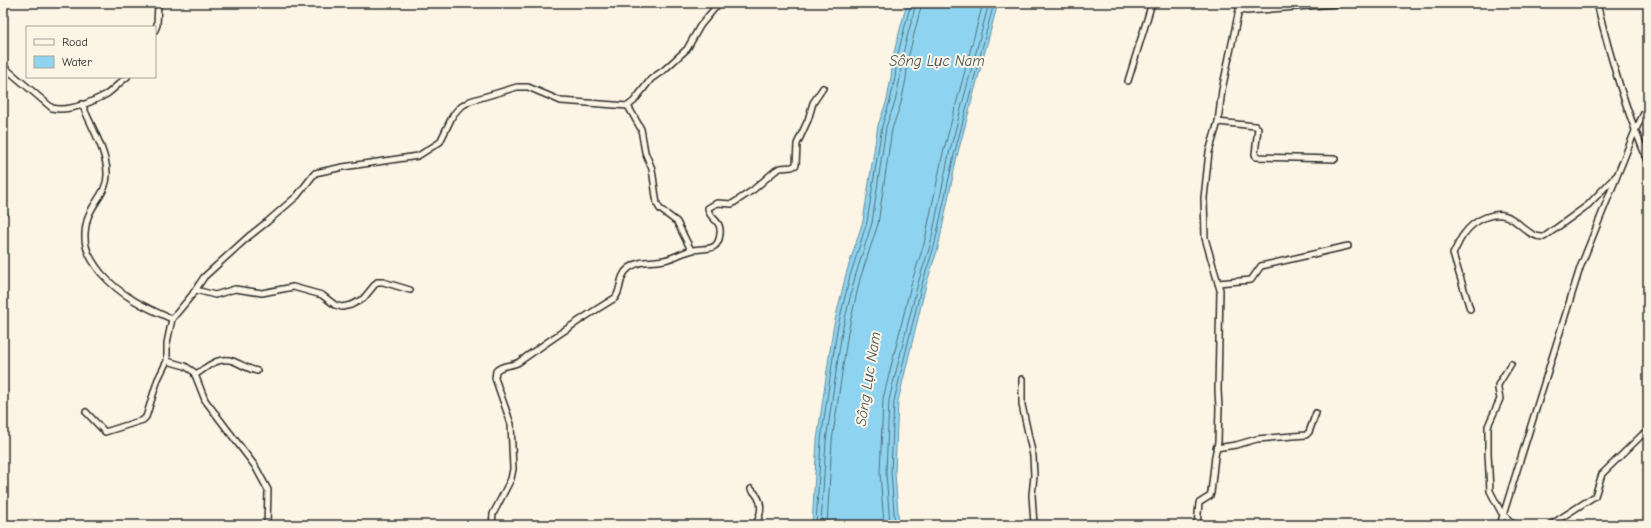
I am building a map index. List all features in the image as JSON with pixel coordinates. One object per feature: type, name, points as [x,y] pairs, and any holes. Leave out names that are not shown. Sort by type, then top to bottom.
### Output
[{"type":"street","points":[[156,28],[158,3]]},
{"type":"street","points":[[86,412],[105,432],[143,420],[146,417],[158,378],[167,361],[172,319],[209,273],[248,237],[268,222],[297,196],[315,173],[343,167],[418,156],[440,142],[453,115],[459,108],[470,101],[522,87],[528,87],[561,101],[628,106],[634,101],[652,78],[664,70],[687,49],[700,26],[719,3]]},
{"type":"street","points":[[1128,81],[1152,3]]},
{"type":"street","points":[[1197,525],[1199,503],[1210,496],[1211,493],[1219,408],[1220,302],[1218,283],[1205,238],[1203,218],[1206,176],[1209,152],[1218,122],[1222,90],[1240,3]]},
{"type":"street","points":[[1239,10],[1247,11],[1348,3]]},
{"type":"street","points":[[1597,3],[1613,68],[1635,131],[1648,161]]},
{"type":"street","points":[[3,66],[38,94],[52,108],[61,110],[82,104],[107,93],[126,78]]},
{"type":"street","points":[[492,525],[493,514],[511,479],[513,469],[511,424],[495,378],[496,371],[502,366],[516,363],[615,298],[620,280],[626,270],[630,267],[640,262],[664,260],[691,250],[712,248],[718,241],[721,228],[719,223],[707,210],[710,206],[717,203],[732,204],[753,190],[775,171],[780,168],[792,167],[796,165],[797,144],[808,120],[813,103],[823,88]]},
{"type":"street","points":[[82,104],[100,145],[107,171],[106,187],[88,219],[85,230],[85,249],[93,263],[121,293],[143,306],[172,319]]},
{"type":"street","points":[[1500,525],[1580,268],[1635,131],[1648,105]]},
{"type":"street","points":[[628,106],[641,129],[645,152],[652,169],[657,204],[660,209],[676,222],[691,250]]},
{"type":"street","points":[[1218,122],[1255,126],[1258,128],[1255,154],[1256,157],[1335,159]]},
{"type":"street","points":[[1470,309],[1453,254],[1464,234],[1477,222],[1491,215],[1497,214],[1512,218],[1536,237],[1544,237],[1588,205],[1618,174]]},
{"type":"street","points":[[1218,283],[1251,280],[1261,266],[1348,246]]},
{"type":"street","points":[[196,290],[215,295],[235,289],[265,293],[293,287],[322,295],[336,305],[342,307],[351,305],[362,299],[376,282],[383,282],[410,290]]},
{"type":"street","points":[[195,375],[213,363],[224,359],[257,371]]},
{"type":"street","points":[[167,361],[185,366],[195,375],[205,400],[244,450],[265,484],[268,496],[267,525]]},
{"type":"street","points":[[1511,364],[1498,385],[1500,399],[1488,426],[1488,453],[1491,492],[1503,514],[1514,525]]},
{"type":"street","points":[[1022,379],[1022,405],[1033,456],[1034,474],[1032,495],[1034,525]]},
{"type":"street","points":[[1216,448],[1236,445],[1257,439],[1306,435],[1309,432],[1316,413]]},
{"type":"street","points":[[1550,525],[1595,496],[1602,474],[1642,435],[1648,432]]},
{"type":"street","points":[[751,489],[759,501],[762,510],[756,525]]},
{"type":"water","name":"Sông Lục Nam","points":[[907,3],[998,3],[957,156],[938,248],[926,285],[898,401],[895,473],[899,525],[812,525],[817,440],[833,329],[846,274],[863,221],[878,125],[887,100],[893,56]]}]
